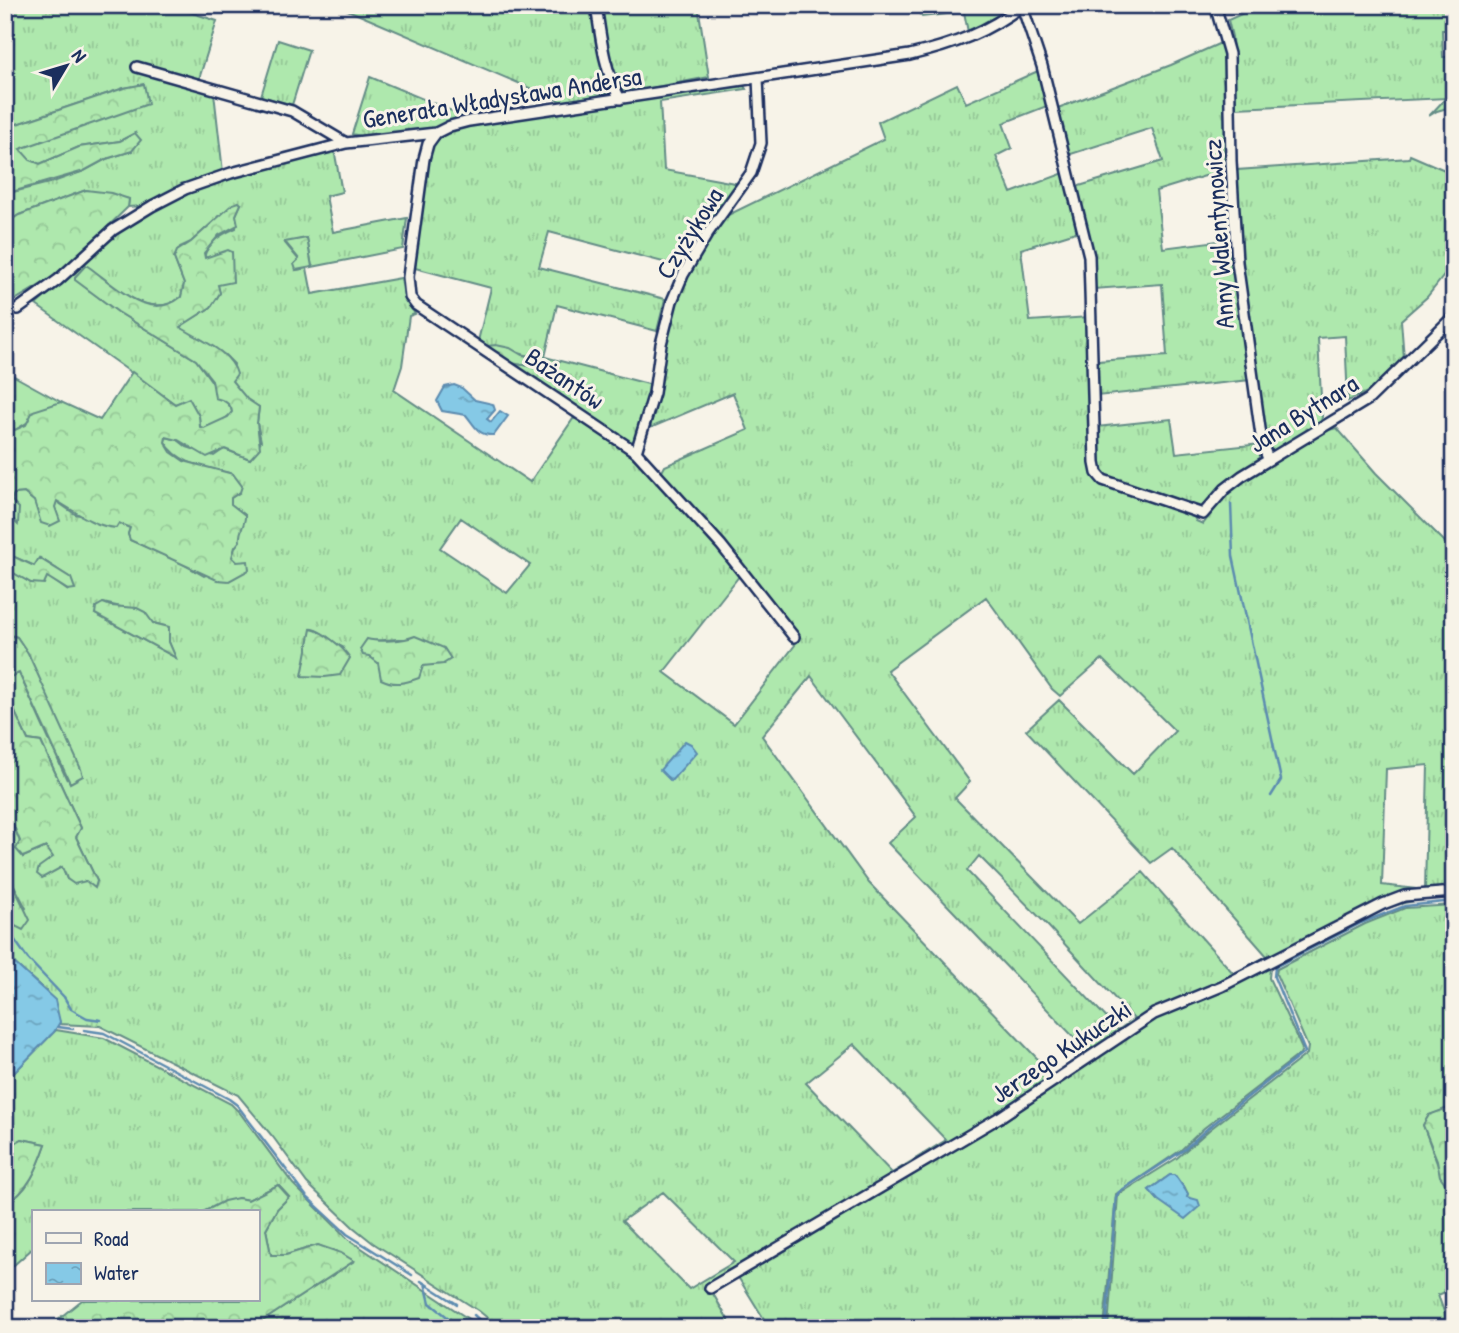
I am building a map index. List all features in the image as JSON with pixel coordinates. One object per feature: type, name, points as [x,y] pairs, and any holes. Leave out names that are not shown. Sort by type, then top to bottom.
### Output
[{"type":"street","points":[[596,5],[603,57],[610,80],[620,99]]},
{"type":"street","name":"Anny Walentynowicz","points":[[1215,5],[1229,54],[1231,161],[1237,262],[1262,443],[1268,459]]},
{"type":"street","name":"Generała Władysława Andersa","points":[[18,309],[58,280],[113,230],[171,195],[219,177],[346,143],[436,133],[468,121],[934,50],[985,31],[1022,6]]},
{"type":"street","name":"Jana Bytnara","points":[[1022,6],[1042,66],[1089,256],[1095,454],[1097,473],[1108,483],[1203,514],[1234,482],[1369,399],[1454,316]]},
{"type":"street","points":[[137,67],[292,111],[346,143]]},
{"type":"street","name":"Czyżykowa","points":[[636,452],[654,393],[661,344],[672,301],[683,275],[708,233],[751,173],[761,143],[758,78]]},
{"type":"street","name":"Bażantów","points":[[436,133],[428,144],[424,159],[408,276],[410,297],[425,312],[515,369],[636,452],[721,545],[794,636]]},
{"type":"street","name":"Jerzego Kukuczki","points":[[710,1288],[1000,1117],[1154,1014],[1222,986],[1404,895],[1454,892]]},
{"type":"green space","points":[[5,5],[168,5],[217,21],[199,79],[141,65],[214,93],[223,172],[144,206],[128,207],[129,199],[86,190],[19,215],[5,224],[5,194],[53,182],[132,151],[135,133],[120,141],[79,147],[40,164],[29,160],[20,149],[144,85],[124,88],[5,128]]},
{"type":"green space","points":[[336,5],[698,5],[709,77],[567,104]]},
{"type":"green space","points":[[913,5],[926,5],[931,9],[1011,5],[984,25],[968,32],[964,12],[922,17]]},
{"type":"green space","points":[[1261,5],[1454,5],[1454,30],[1442,30],[1443,57],[1454,57],[1454,106],[1429,116],[1446,98],[1236,108],[1232,37],[1228,20]]},
{"type":"green space","points":[[278,40],[309,50],[292,105],[261,96]]},
{"type":"green space","points":[[1223,42],[1226,54],[1228,169],[1156,191],[1163,248],[1233,239],[1250,380],[1097,396],[1097,361],[1167,356],[1162,284],[1094,289],[1093,255],[1076,187],[1163,161],[1152,128],[1068,155],[1058,108]]},
{"type":"green space","points":[[1038,71],[1047,106],[1003,123],[1012,148],[996,156],[1011,193],[1064,173],[1079,231],[1021,249],[1030,321],[1089,317],[1094,474],[1193,515],[1196,521],[1203,524],[1234,485],[1324,431],[1337,428],[1376,473],[1454,551],[1454,897],[1410,902],[1387,908],[1274,963],[1270,968],[1269,978],[1302,1049],[1300,1054],[1204,1128],[1181,1150],[1116,1194],[1104,1328],[750,1328],[764,1319],[738,1277],[712,1292],[733,1328],[500,1328],[479,1311],[373,1243],[353,1227],[307,1183],[238,1095],[100,1026],[59,1024],[46,991],[13,962],[5,963],[5,921],[10,925],[26,908],[5,868],[5,829],[13,824],[23,857],[46,847],[62,867],[67,879],[97,881],[76,837],[81,828],[41,742],[28,740],[5,691],[5,679],[19,673],[67,780],[49,706],[36,670],[17,637],[5,634],[5,568],[31,583],[47,576],[67,590],[70,578],[40,558],[35,566],[12,556],[10,540],[5,537],[5,521],[10,517],[17,524],[11,501],[14,494],[24,493],[34,501],[55,507],[56,501],[75,514],[119,523],[130,528],[130,540],[174,559],[204,576],[237,562],[232,557],[245,515],[230,504],[231,498],[240,492],[233,474],[187,461],[171,450],[165,442],[166,437],[214,456],[224,449],[250,459],[261,441],[257,423],[259,407],[247,400],[232,381],[234,364],[225,355],[179,327],[211,307],[220,293],[217,285],[231,266],[232,257],[217,255],[204,258],[212,243],[236,228],[236,215],[241,204],[233,204],[191,242],[180,247],[174,258],[184,284],[181,297],[169,303],[145,304],[133,299],[90,268],[76,280],[118,312],[196,360],[231,408],[229,415],[215,424],[204,429],[200,427],[199,416],[189,399],[175,404],[36,305],[125,225],[201,186],[334,149],[342,192],[326,196],[333,232],[407,218],[403,249],[312,267],[307,238],[285,243],[299,260],[296,270],[307,268],[312,294],[401,278],[404,297],[415,314],[409,316],[402,366],[394,390],[530,482],[573,419],[617,444],[658,479],[665,466],[748,430],[733,393],[650,428],[675,304],[697,258],[726,216],[884,139],[878,122],[957,84],[966,103]],"holes":[[[461,518],[530,565],[507,593],[440,548]],[[740,575],[795,645],[734,724],[664,672]],[[986,597],[1052,689],[1060,696],[1102,659],[1175,731],[1133,774],[1059,700],[1026,730],[1151,863],[1172,848],[1267,956],[1234,974],[1143,872],[1078,924],[955,798],[970,782],[887,670]],[[103,603],[121,607],[153,623],[169,627],[169,642],[175,657],[95,614]],[[312,629],[320,632],[344,648],[308,645]],[[408,639],[443,664],[404,666],[377,661],[369,656],[373,641]],[[811,676],[916,817],[888,843],[1089,1053],[1054,1076],[869,883],[762,736]],[[1428,765],[1425,890],[1382,885],[1386,769]],[[979,856],[1134,1019],[1118,1030],[967,871]],[[854,1044],[946,1140],[892,1173],[806,1083]],[[663,1192],[734,1262],[689,1289],[622,1221]]]},
{"type":"green space","points":[[370,77],[469,118],[431,130],[360,136],[352,134]]},
{"type":"green space","points":[[144,84],[148,104],[20,149],[30,160],[40,164],[79,147],[120,141],[135,133],[141,140],[132,151],[106,159],[84,171],[5,194],[5,128],[124,88]]},
{"type":"green space","points":[[744,86],[746,89],[660,102],[664,170],[740,184],[682,264],[678,266],[549,232],[539,267],[665,299],[657,331],[557,305],[545,357],[652,385],[632,442],[622,439],[511,363],[542,371],[539,358],[487,346],[478,341],[491,288],[415,268],[427,160],[434,144],[450,130],[654,97]]},
{"type":"green space","points":[[1410,155],[1454,174],[1454,263],[1427,297],[1401,320],[1404,359],[1374,389],[1348,401],[1345,336],[1318,338],[1322,417],[1320,426],[1275,451],[1268,448],[1265,443],[1240,252],[1237,170],[1409,158]]},
{"type":"green space","points":[[86,190],[111,193],[129,199],[128,207],[60,273],[5,306],[5,224],[19,215]]},
{"type":"green space","points":[[233,204],[241,204],[236,215],[238,225],[219,235],[204,253],[205,258],[228,250],[232,252],[233,282],[218,285],[220,293],[211,307],[180,327],[213,346],[234,366],[237,374],[232,381],[247,399],[259,407],[257,423],[260,448],[250,459],[225,449],[207,457],[178,440],[166,437],[165,442],[171,452],[184,461],[233,474],[242,486],[240,492],[231,498],[231,504],[245,515],[240,541],[232,557],[237,562],[248,561],[249,570],[229,581],[217,580],[130,540],[130,528],[119,523],[116,528],[100,524],[57,501],[55,507],[60,521],[50,526],[41,523],[34,501],[24,493],[14,494],[11,500],[19,508],[18,524],[10,517],[5,521],[5,427],[15,430],[26,425],[33,411],[61,402],[100,420],[132,372],[175,404],[189,398],[199,416],[200,427],[204,428],[228,417],[232,412],[228,404],[215,398],[212,380],[196,360],[118,312],[75,280],[75,277],[86,265],[131,298],[156,306],[169,304],[181,297],[184,284],[174,258],[177,251],[191,242]]},
{"type":"green space","points":[[307,238],[312,267],[296,270],[294,264],[299,259],[285,242]]},
{"type":"green space","points":[[496,345],[539,358],[545,362],[547,369],[542,371],[511,363],[487,346]]},
{"type":"green space","points":[[5,371],[61,402],[15,430],[5,427]]},
{"type":"green space","points":[[1171,419],[1176,453],[1260,444],[1261,458],[1224,485],[1199,509],[1108,480],[1099,470],[1097,427]]},
{"type":"green space","points":[[5,537],[14,547],[12,556],[34,566],[39,558],[71,578],[75,589],[68,590],[47,577],[44,584],[31,583],[5,568]]},
{"type":"green space","points":[[103,603],[137,608],[145,612],[153,623],[169,627],[169,642],[176,658],[95,614],[96,607]]},
{"type":"green space","points":[[311,629],[333,640],[350,658],[340,675],[302,676]]},
{"type":"green space","points":[[5,634],[17,637],[28,653],[81,769],[83,776],[70,783],[19,673],[5,679]]},
{"type":"green space","points":[[415,636],[444,648],[451,659],[443,664],[423,666],[419,678],[395,683],[381,679],[378,663],[363,655],[360,649],[367,639],[391,640]]},
{"type":"green space","points":[[5,691],[28,740],[41,742],[81,828],[76,837],[97,881],[95,888],[86,881],[74,884],[67,879],[62,867],[42,878],[37,874],[39,867],[53,857],[46,847],[23,857],[16,849],[20,841],[13,824],[5,829]]},
{"type":"green space","points":[[5,868],[30,920],[23,930],[5,921]]},
{"type":"green space","points":[[1454,905],[1454,1107],[1429,1115],[1423,1125],[1441,1174],[1449,1188],[1454,1189],[1454,1288],[1438,1295],[1450,1328],[1108,1328],[1118,1195],[1177,1158],[1307,1054],[1308,1047],[1276,974],[1277,969],[1365,924],[1405,908]],"holes":[[[1170,1175],[1184,1186],[1188,1194],[1186,1197],[1158,1200],[1149,1190]]]},
{"type":"green space","points":[[56,1030],[104,1038],[231,1104],[293,1184],[348,1239],[482,1328],[252,1328],[354,1261],[318,1245],[286,1255],[271,1255],[266,1229],[277,1209],[289,1197],[278,1185],[248,1200],[238,1198],[208,1210],[32,1210],[32,1249],[5,1273],[5,1204],[26,1186],[36,1170],[46,1144],[22,1139],[5,1149],[5,1082]]},
{"type":"green space","points":[[1453,1106],[1454,1189],[1449,1188],[1440,1176],[1437,1160],[1423,1125],[1429,1115]]},
{"type":"green space","points":[[22,1139],[46,1144],[36,1170],[26,1186],[5,1204],[5,1149]]},
{"type":"green space","points":[[278,1185],[289,1197],[277,1209],[266,1229],[271,1255],[286,1255],[318,1245],[354,1261],[252,1328],[47,1328],[80,1302],[259,1302],[259,1210],[207,1210],[224,1201],[238,1198],[248,1200]]},
{"type":"water","points":[[454,385],[462,388],[475,400],[493,404],[495,410],[487,419],[491,422],[500,411],[508,416],[494,435],[480,432],[466,415],[442,411],[437,401],[445,387]]},
{"type":"water","points":[[685,741],[697,752],[671,781],[660,770]]},
{"type":"water","points":[[9,961],[55,1000],[60,1022],[54,1032],[5,1082],[5,963]]},
{"type":"water","points":[[1170,1175],[1175,1175],[1188,1194],[1187,1197],[1198,1200],[1200,1206],[1185,1219],[1158,1200],[1149,1190]]},
{"type":"waterway","points":[[1231,504],[1233,556],[1281,780],[1271,796]]},
{"type":"waterway","points":[[1106,1328],[1116,1197],[1119,1192],[1185,1149],[1305,1052],[1274,977],[1275,967],[1361,923],[1405,906],[1454,901]]},
{"type":"waterway","points":[[5,937],[10,933],[12,936]]},
{"type":"waterway","points":[[14,939],[28,959],[64,997],[71,1009],[87,1018],[101,1020]]},
{"type":"waterway","points":[[58,1027],[73,1029]]},
{"type":"waterway","points":[[84,1030],[104,1033],[229,1099],[237,1105],[307,1197],[347,1234],[412,1275]]},
{"type":"waterway","points":[[421,1281],[457,1304]]},
{"type":"waterway","points":[[425,1283],[430,1303],[461,1328]]},
{"type":"waterway","points":[[474,1315],[488,1328]]}]
